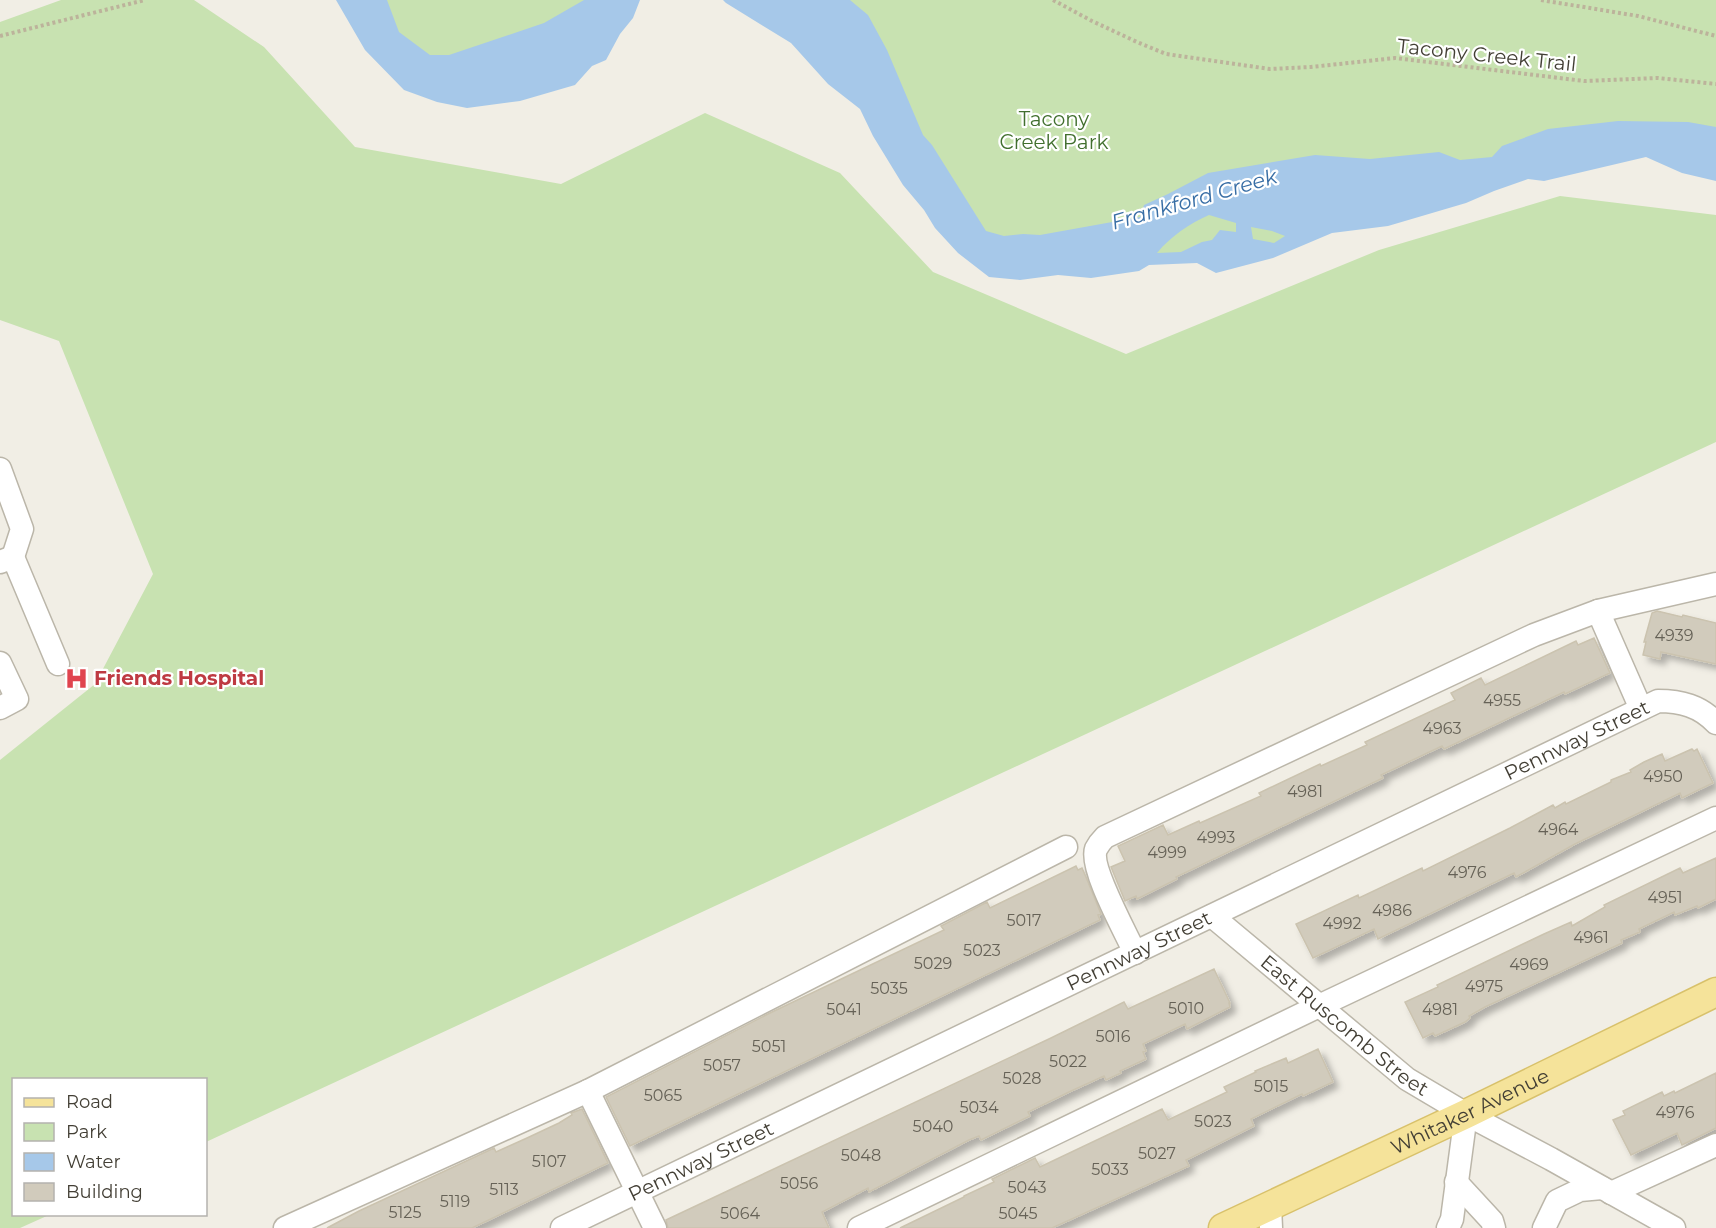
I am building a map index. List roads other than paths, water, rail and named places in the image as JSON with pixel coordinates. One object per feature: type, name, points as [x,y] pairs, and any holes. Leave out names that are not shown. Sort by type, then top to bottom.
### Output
[{"type":"main road","name":"Whitaker Avenue","points":[[1223,1228],[1270,1217],[1466,1114],[1716,993]]},
{"type":"street","points":[[0,469],[22,529],[6,560],[58,664]]},
{"type":"street","points":[[1135,953],[1095,864],[1096,849],[1105,837],[1534,635],[1598,611],[1716,584]]},
{"type":"street","points":[[1598,611],[1641,709]]},
{"type":"street","points":[[0,663],[17,699],[0,708]]},
{"type":"street","name":"Pennway Street","points":[[562,1228],[1658,701],[1689,704],[1707,714],[1716,723]]},
{"type":"street","points":[[859,1228],[1716,818]]},
{"type":"street","points":[[285,1228],[588,1091],[1066,847]]},
{"type":"street","name":"East Ruscomb Street","points":[[1212,916],[1407,1079],[1466,1114],[1674,1228]]},
{"type":"street","points":[[588,1091],[655,1228]]},
{"type":"street","points":[[1448,1228],[1452,1219],[1466,1114]]},
{"type":"street","points":[[1544,1228],[1557,1201],[1581,1190],[1607,1190],[1716,1145]]},
{"type":"street","points":[[1456,1182],[1492,1221],[1494,1228]]},
{"type":"water","points":[[336,0],[387,0],[399,32],[430,55],[449,55],[544,23],[584,0],[640,0],[633,18],[620,34],[606,60],[592,66],[575,85],[520,101],[467,108],[437,102],[404,90],[365,50]]},
{"type":"water","name":"Frankford Creek","points":[[723,0],[850,0],[868,15],[887,50],[923,135],[932,145],[986,231],[1004,236],[1040,235],[1140,217],[1144,205],[1208,173],[1315,155],[1370,159],[1439,152],[1460,160],[1492,157],[1502,146],[1548,129],[1618,121],[1688,122],[1716,127],[1716,181],[1682,173],[1646,157],[1544,181],[1528,179],[1466,203],[1388,226],[1332,233],[1273,258],[1216,273],[1197,263],[1149,265],[1139,271],[1091,278],[1058,275],[1020,280],[989,277],[958,253],[935,228],[924,210],[903,185],[873,136],[860,109],[828,84],[791,43]],"holes":[[[1209,215],[1236,223],[1236,232],[1220,230],[1212,240],[1181,252],[1157,253],[1181,231]],[[1251,227],[1272,231],[1285,236],[1274,243],[1253,239]]]},
{"type":"place","name":"Friends Hospital","points":[[76,678]]},
{"type":"park label","name":"Tacony Creek Park","points":[[1054,130]]}]
